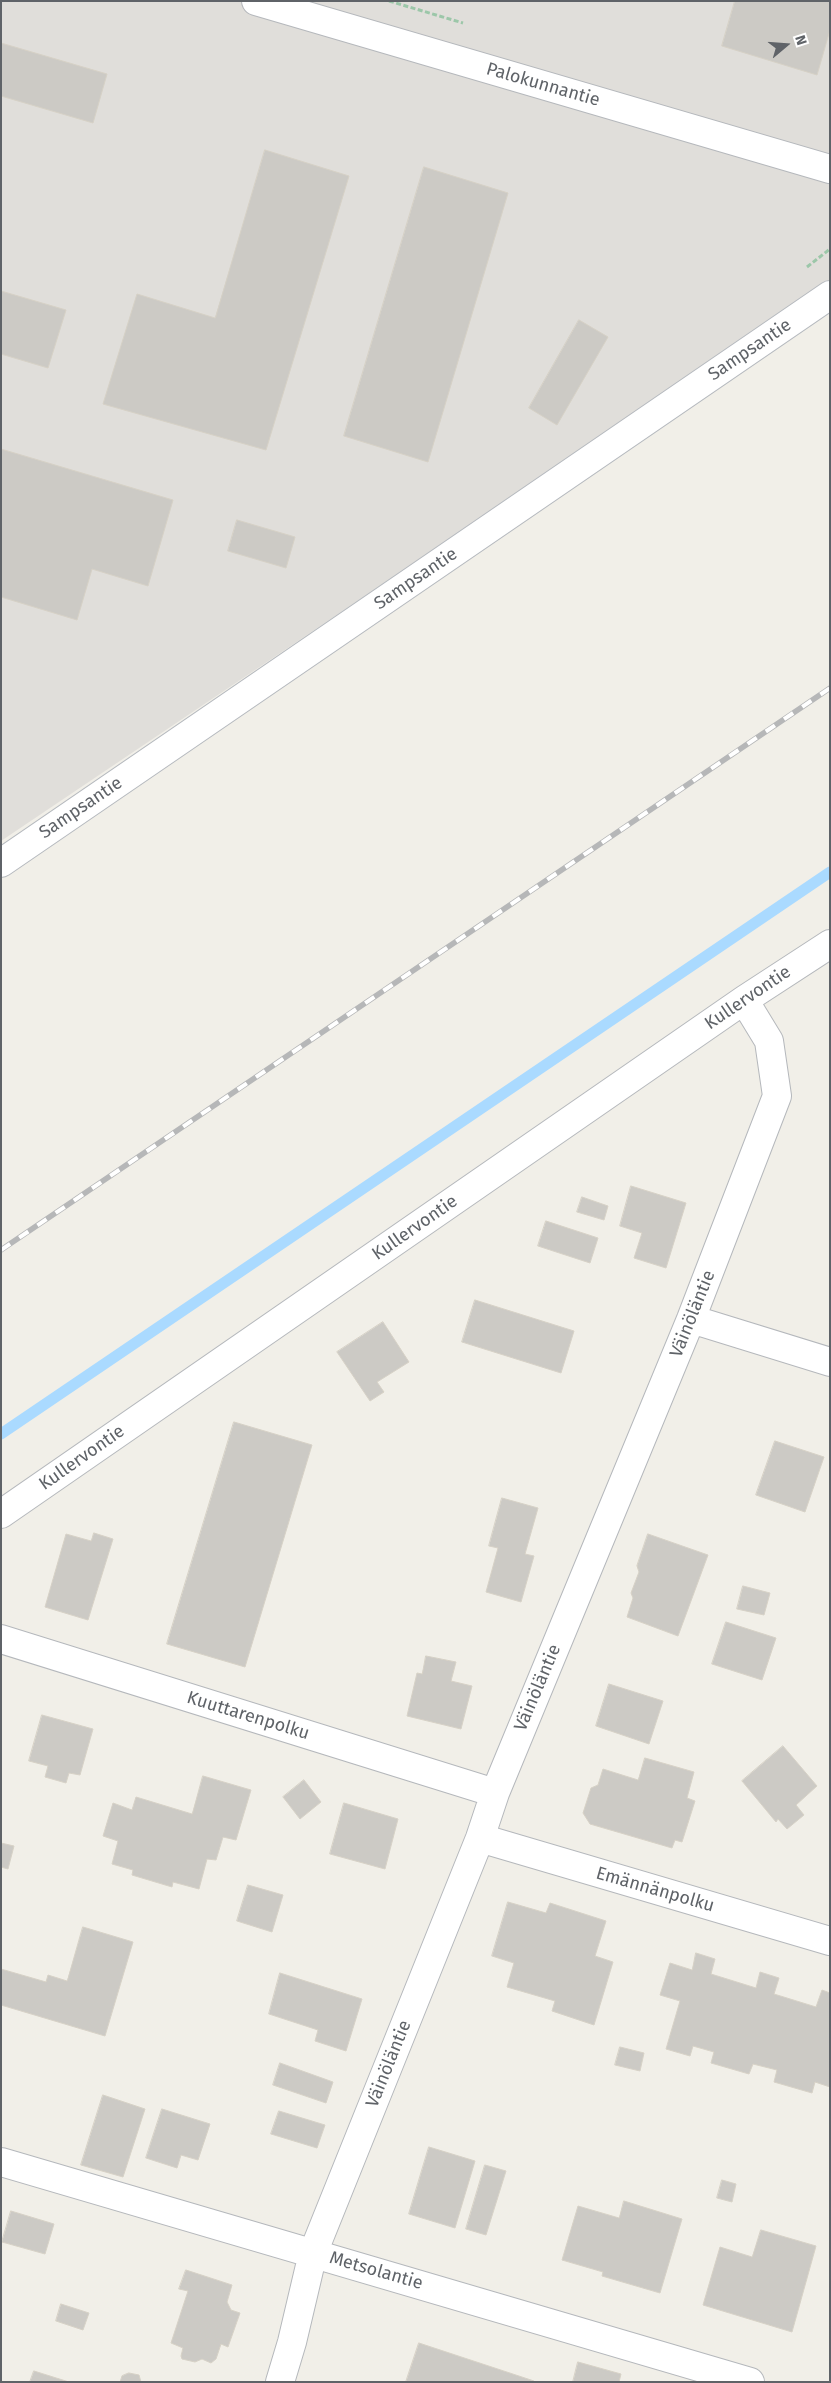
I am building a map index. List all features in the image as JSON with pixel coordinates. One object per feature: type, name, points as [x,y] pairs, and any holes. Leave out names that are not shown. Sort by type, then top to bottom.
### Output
[{"type":"street","name":"Palokunnantie","points":[[256,1],[830,169]]},
{"type":"street","name":"Sampsantie","points":[[1,863],[830,295]]},
{"type":"street","name":"Kullervontie","points":[[1,1514],[744,1000],[830,944]]},
{"type":"street","name":"Väinöläntie","points":[[280,2382],[292,2342],[313,2253],[480,1838],[495,1793],[691,1319],[777,1096],[769,1041],[744,1000]]},
{"type":"street","points":[[691,1319],[830,1362]]},
{"type":"street","name":"Kuuttarenpolku","points":[[1,1639],[495,1793]]},
{"type":"street","name":"Emännänpolku","points":[[480,1838],[830,1941]]},
{"type":"street","name":"Metsolantie","points":[[1,2162],[750,2382]]},
{"type":"shaded area","points":[[1,1],[830,1],[830,283],[1,841]]},
{"type":"building","points":[[735,1],[830,1],[830,30],[817,75],[722,46]]},
{"type":"building","points":[[1,43],[107,74],[93,123],[1,96]]},
{"type":"building","points":[[265,150],[349,176],[266,450],[103,404],[137,294],[215,318]]},
{"type":"building","points":[[424,167],[508,193],[428,462],[344,436]]},
{"type":"building","points":[[1,291],[66,310],[48,368],[1,354]]},
{"type":"building","points":[[579,320],[608,337],[557,425],[529,408]]},
{"type":"building","points":[[1,449],[173,500],[148,586],[92,569],[77,620],[1,597]]},
{"type":"building","points":[[237,520],[295,537],[286,568],[228,551]]},
{"type":"building","points":[[631,1186],[686,1203],[666,1268],[634,1258],[642,1233],[620,1226]]},
{"type":"building","points":[[582,1197],[608,1206],[604,1220],[577,1212]]},
{"type":"building","points":[[546,1221],[598,1238],[590,1263],[538,1246]]},
{"type":"building","points":[[475,1300],[574,1331],[561,1373],[462,1342]]},
{"type":"building","points":[[383,1322],[409,1362],[377,1382],[384,1392],[370,1401],[337,1352]]},
{"type":"building","points":[[234,1422],[312,1445],[245,1667],[167,1644]]},
{"type":"building","points":[[775,1441],[824,1457],[805,1512],[756,1495]]},
{"type":"building","points":[[502,1498],[538,1508],[525,1554],[534,1556],[521,1602],[486,1592],[498,1548],[489,1546]]},
{"type":"building","points":[[94,1533],[113,1539],[88,1620],[45,1607],[66,1534],[91,1541]]},
{"type":"building","points":[[648,1534],[708,1555],[678,1636],[627,1617],[633,1598],[631,1593],[639,1572],[637,1566]]},
{"type":"building","points":[[743,1586],[770,1593],[764,1615],[737,1609]]},
{"type":"building","points":[[726,1622],[776,1638],[762,1680],[712,1664]]},
{"type":"building","points":[[426,1656],[456,1662],[451,1681],[472,1686],[461,1729],[407,1716],[417,1673],[422,1674]]},
{"type":"building","points":[[609,1684],[663,1701],[649,1744],[596,1726]]},
{"type":"building","points":[[42,1715],[93,1729],[80,1775],[69,1773],[66,1783],[45,1777],[48,1766],[29,1761]]},
{"type":"building","points":[[783,1746],[817,1786],[796,1805],[804,1815],[787,1829],[778,1819],[776,1822],[742,1781]]},
{"type":"building","points":[[645,1758],[694,1772],[687,1798],[695,1801],[682,1842],[675,1840],[672,1848],[590,1824],[583,1813],[591,1788],[598,1785],[603,1769],[638,1780]]},
{"type":"building","points":[[203,1776],[251,1790],[236,1840],[223,1837],[216,1860],[207,1859],[199,1889],[173,1882],[172,1887],[132,1875],[133,1870],[112,1864],[118,1841],[103,1836],[113,1803],[132,1810],[136,1797],[192,1814]]},
{"type":"building","points":[[304,1780],[321,1802],[300,1819],[283,1797]]},
{"type":"building","points":[[344,1803],[398,1819],[385,1869],[330,1854]]},
{"type":"building","points":[[1,1843],[14,1846],[8,1869],[1,1867]]},
{"type":"building","points":[[248,1885],[283,1895],[272,1932],[237,1921]]},
{"type":"building","points":[[508,1902],[546,1913],[550,1903],[606,1921],[595,1956],[613,1962],[594,2025],[552,2011],[555,2001],[507,1987],[514,1963],[492,1956]]},
{"type":"building","points":[[83,1927],[133,1942],[105,2036],[1,2005],[1,1969],[46,1982],[48,1975],[67,1981]]},
{"type":"building","points":[[696,1953],[715,1959],[711,1974],[756,1988],[760,1972],[779,1978],[774,1994],[816,2007],[822,1990],[830,1993],[830,2087],[815,2082],[812,2093],[774,2082],[777,2070],[753,2064],[749,2074],[711,2063],[714,2052],[693,2046],[690,2056],[666,2049],[680,2001],[660,1995],[670,1963],[692,1970]]},
{"type":"building","points":[[280,1973],[362,1999],[346,2051],[315,2041],[318,2030],[269,2014]]},
{"type":"building","points":[[620,2047],[644,2053],[640,2071],[615,2065]]},
{"type":"building","points":[[280,2063],[333,2082],[326,2103],[273,2085]]},
{"type":"building","points":[[103,2095],[145,2109],[123,2177],[81,2165]]},
{"type":"building","points":[[162,2109],[210,2124],[198,2160],[181,2155],[177,2168],[146,2158]]},
{"type":"building","points":[[279,2111],[325,2125],[317,2148],[271,2134]]},
{"type":"building","points":[[429,2147],[475,2161],[455,2228],[409,2214]]},
{"type":"building","points":[[485,2165],[506,2171],[486,2235],[466,2229]]},
{"type":"building","points":[[722,2180],[736,2184],[732,2202],[717,2198]]},
{"type":"building","points":[[624,2201],[682,2219],[660,2293],[602,2276],[603,2272],[562,2260],[578,2206],[619,2218]]},
{"type":"building","points":[[11,2211],[54,2224],[45,2254],[2,2242]]},
{"type":"building","points":[[761,2230],[816,2246],[792,2332],[703,2305],[720,2247],[752,2257]]},
{"type":"building","points":[[186,2270],[232,2285],[227,2302],[231,2310],[240,2313],[228,2347],[221,2344],[216,2359],[211,2363],[202,2359],[195,2362],[182,2359],[183,2348],[171,2343],[188,2291],[179,2289]]},
{"type":"building","points":[[61,2304],[89,2313],[83,2330],[56,2321]]},
{"type":"building","points":[[419,2343],[534,2381],[534,2382],[406,2382]]},
{"type":"building","points":[[578,2362],[621,2374],[619,2382],[573,2382]]},
{"type":"building","points":[[34,2371],[69,2382],[30,2382]]},
{"type":"building","points":[[129,2373],[139,2375],[141,2382],[120,2382],[122,2376]]},
{"type":"waterway","points":[[1,1434],[830,872]]},
{"type":"railway","points":[[1,1250],[830,688]]}]
